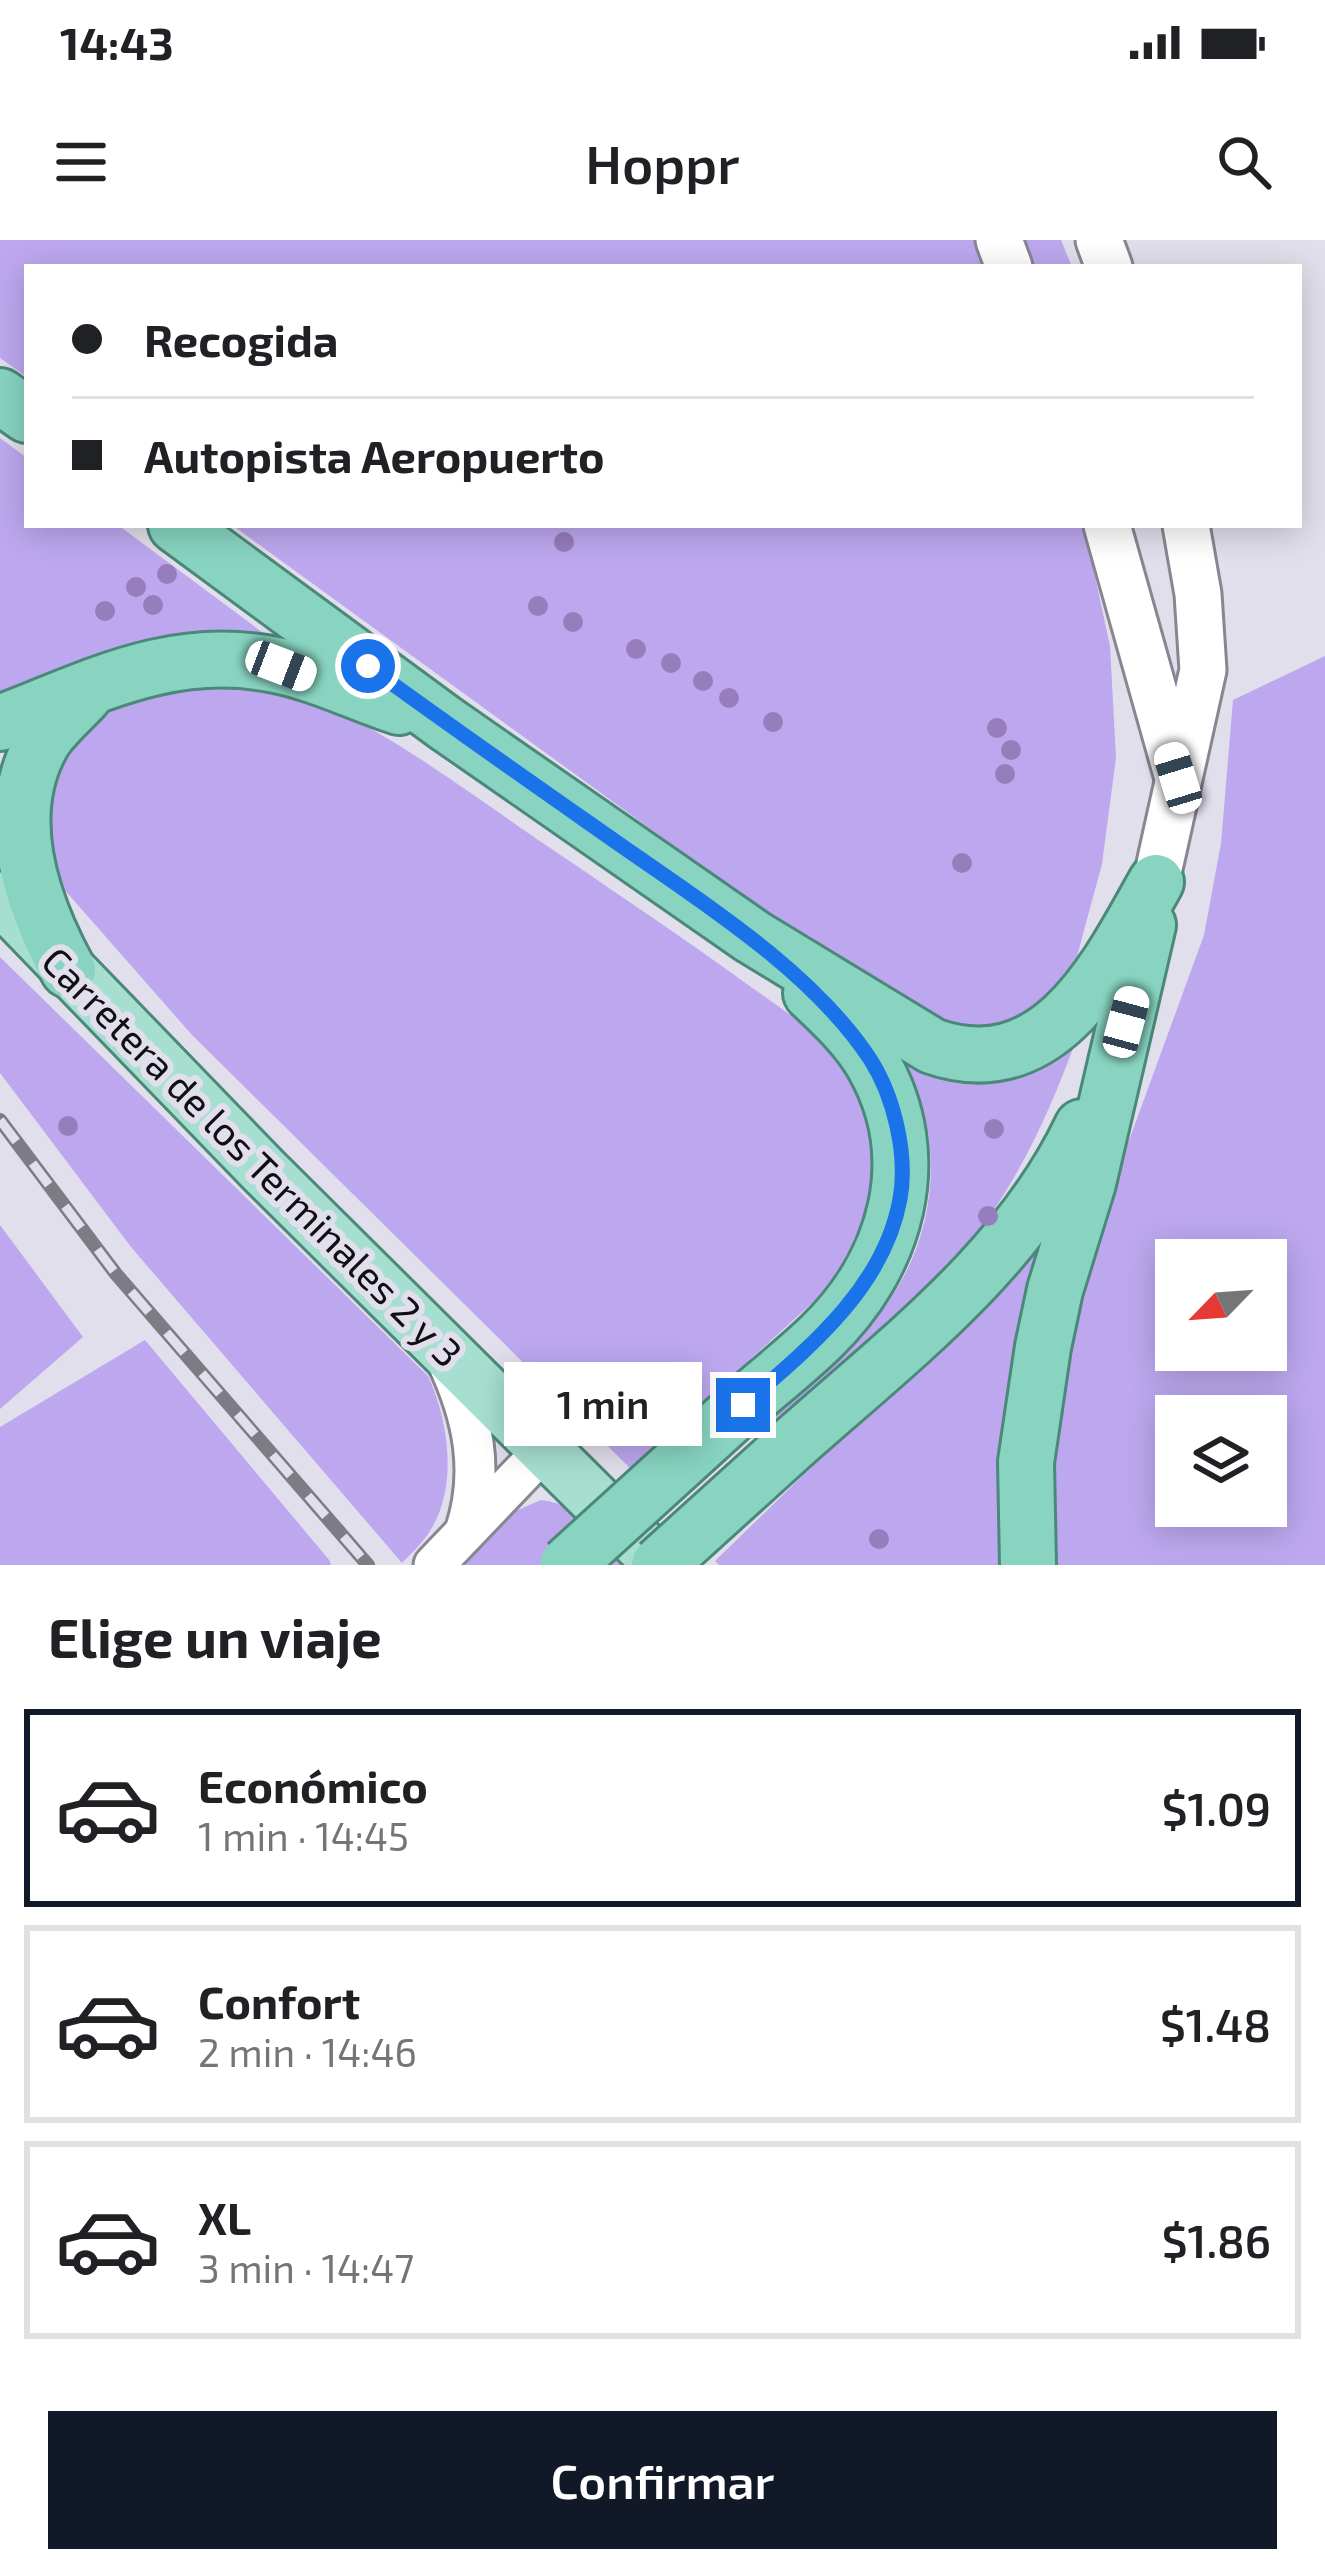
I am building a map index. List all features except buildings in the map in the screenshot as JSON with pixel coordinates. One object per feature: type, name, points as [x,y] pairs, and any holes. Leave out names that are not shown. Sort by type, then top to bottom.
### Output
[{"type":"highway","points":[[180,528],[445,723],[753,937],[911,1035],[950,1052],[988,1054],[1038,1037],[1077,1007],[1102,975],[1156,882]]},
{"type":"highway","points":[[0,723],[146,668],[185,659],[281,666],[445,723]]},
{"type":"highway","points":[[68,970],[32,894],[20,812],[24,784],[47,735],[92,688]]},
{"type":"highway","points":[[1028,1565],[1026,1462],[1042,1347],[1126,1022],[1156,882]]},
{"type":"highway","points":[[567,1565],[823,1336],[883,1252],[901,1197],[900,1144],[888,1095],[871,1060],[840,1022],[753,937]]},
{"type":"highway","points":[[660,1565],[957,1296],[1023,1224],[1077,1137],[1126,1022]]},
{"type":"main road","points":[[1108,528],[1178,778]]},
{"type":"main road","points":[[1156,882],[1203,670],[1198,594],[1187,528]]},
{"type":"main road","name":"Carretera de los Terminales 2 y 3","points":[[0,898],[660,1565]]},
{"type":"street","points":[[439,1345],[470,1415],[475,1446],[474,1494],[465,1532]]},
{"type":"street","points":[[434,1565],[544,1449]]},
{"type":"shaded area","points":[[0,240],[979,240],[988,264],[24,264],[24,375],[0,358]]},
{"type":"shaded area","points":[[1020,240],[1061,240],[1071,264],[1030,264]]},
{"type":"shaded area","points":[[0,438],[24,456],[24,528],[122,528],[274,641],[0,698]]},
{"type":"shaded area","points":[[236,528],[1085,528],[1110,646],[1116,758],[1102,864],[1076,960],[1060,997],[975,1041],[839,966]]},
{"type":"shaded area","points":[[1325,656],[1325,1565],[1050,1565],[1057,1394],[1100,1220],[1204,935],[1221,843],[1233,700]]},
{"type":"shaded area","points":[[266,683],[351,718],[425,762],[722,966],[813,1033],[847,1070],[869,1121],[874,1174],[864,1227],[842,1276],[630,1468],[192,1035],[62,887],[43,851],[47,764],[88,712],[151,684]]},
{"type":"shaded area","points":[[0,957],[428,1376],[445,1434],[447,1477],[438,1516],[402,1563],[131,1247],[0,1073]]},
{"type":"shaded area","points":[[1078,1035],[1029,1150],[980,1230],[915,1300],[770,1431],[763,1420],[878,1314],[914,1255],[930,1187],[930,1152],[915,1085],[898,1055]]},
{"type":"shaded area","points":[[0,1225],[83,1337],[0,1409]]},
{"type":"shaded area","points":[[1042,1243],[1010,1565],[719,1565],[715,1561]]},
{"type":"shaded area","points":[[145,1340],[331,1565],[0,1565],[0,1427]]},
{"type":"shaded area","points":[[541,1500],[581,1515],[633,1565],[450,1565],[504,1516]]},
{"type":"railway","points":[[0,1120],[116,1274],[368,1565]]},
{"type":"route","points":[[368,666],[753,937],[840,1022],[871,1060],[888,1095],[900,1144],[901,1197],[883,1252],[823,1336],[743,1405]]}]
